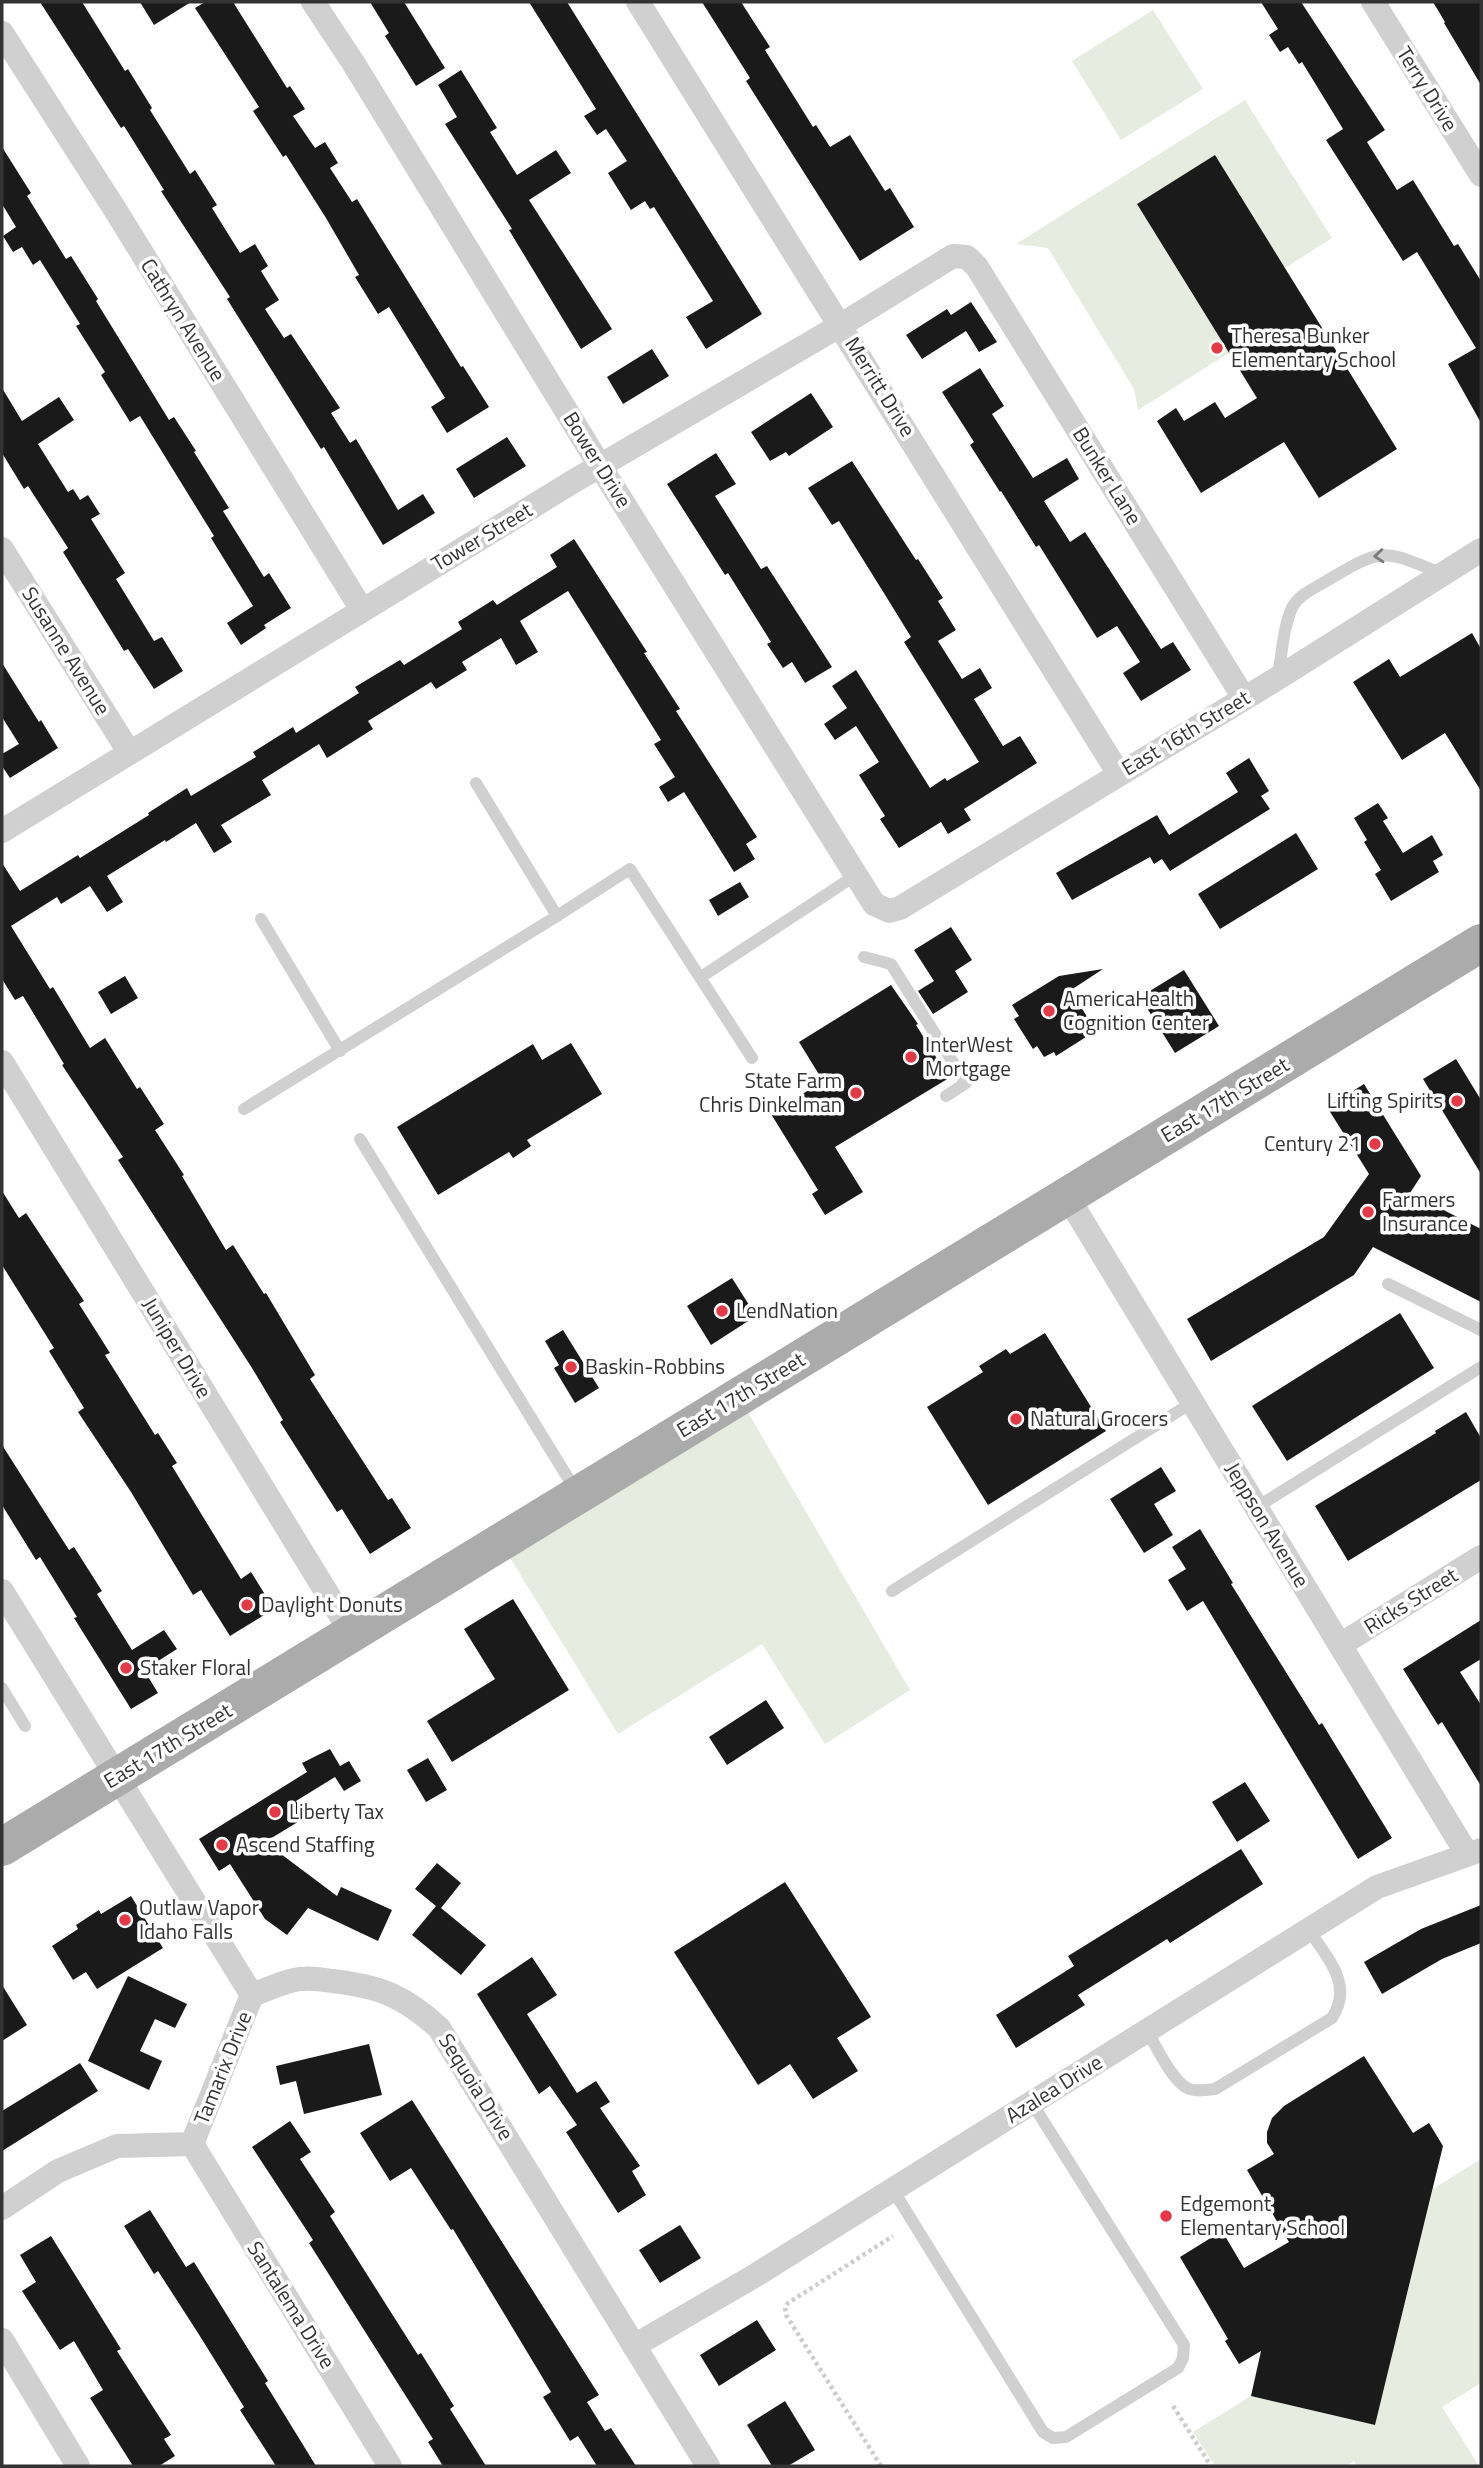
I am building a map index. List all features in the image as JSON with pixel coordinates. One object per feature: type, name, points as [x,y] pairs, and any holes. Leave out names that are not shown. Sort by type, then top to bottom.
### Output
[{"type":"main road","name":"East 17th Street","points":[[2,1847],[1481,943]]},
{"type":"street","name":"Bower Drive","points":[[313,2],[874,904],[889,911]]},
{"type":"street","name":"Merritt Drive","points":[[638,2],[1119,774]]},
{"type":"street","name":"Terry Drive","points":[[1373,2],[1481,175]]},
{"type":"street","name":"Cathryn Avenue","points":[[2,33],[123,222],[362,610]]},
{"type":"street","name":"Tower Street","points":[[2,831],[600,466],[953,256],[967,257]]},
{"type":"street","name":"Bunker Lane","points":[[967,257],[977,267],[1244,698]]},
{"type":"street","name":"Susanne Avenue","points":[[2,549],[129,752]]},
{"type":"street","name":"East 16th Street","points":[[889,911],[900,908],[1278,678],[1481,550]]},
{"type":"street","name":"Juniper Drive","points":[[2,1062],[352,1634]]},
{"type":"street","name":"Jeppson Avenue","points":[[1067,1196],[1340,1645],[1474,1852]]},
{"type":"street","name":"Ricks Street","points":[[1340,1645],[1481,1557]]},
{"type":"street","points":[[2,1591],[252,1995]]},
{"type":"street","name":"Azalea Drive","points":[[634,2346],[756,2275],[1377,1887],[1474,1852]]},
{"type":"street","name":"Sequoia Drive","points":[[252,1995],[294,1980],[315,1979],[363,1984],[394,1994],[439,2028],[708,2466]]},
{"type":"street","name":"Tamarix Drive","points":[[2,2208],[58,2171],[117,2146],[192,2144],[252,1995]]},
{"type":"street","name":"Santalema Drive","points":[[192,2144],[390,2466]]},
{"type":"street","points":[[2,2340],[78,2466]]},
{"type":"lane","points":[[1278,678],[1290,618],[1294,605],[1303,596],[1364,558],[1380,553],[1399,557],[1444,574]]},
{"type":"lane","points":[[476,783],[557,916]]},
{"type":"lane","points":[[244,1109],[630,869],[752,1058]]},
{"type":"lane","points":[[701,976],[856,875]]},
{"type":"lane","points":[[261,919],[340,1051]]},
{"type":"lane","points":[[864,957],[891,964],[966,1083],[946,1096]]},
{"type":"lane","points":[[360,1139],[578,1494]]},
{"type":"lane","points":[[1388,1284],[1481,1330]]},
{"type":"lane","points":[[1257,1507],[1481,1367]]},
{"type":"lane","points":[[892,1591],[1193,1402]]},
{"type":"lane","points":[[2,1688],[25,1726]]},
{"type":"lane","points":[[1147,2031],[1177,2079],[1187,2088],[1200,2091],[1215,2089],[1332,2018],[1340,2006],[1341,1990],[1337,1975],[1309,1930]]},
{"type":"lane","points":[[893,2190],[1044,2431],[1053,2438],[1066,2437],[1178,2368],[1183,2358],[1184,2345],[1032,2103]]},
{"type":"path","points":[[881,2466],[786,2315],[785,2307],[893,2236]]},
{"type":"path","points":[[1174,2406],[1211,2466]]},
{"type":"shaded area","points":[[1153,10],[1203,89],[1121,140],[1072,61]]},
{"type":"shaded area","points":[[1245,100],[1332,238],[1285,268],[1215,156],[1137,204],[1229,353],[1138,410],[1134,389],[1048,248],[1016,244]]},
{"type":"shaded area","points":[[739,1397],[910,1690],[825,1744],[762,1644],[618,1734],[501,1543]]},
{"type":"shaded area","points":[[1481,2159],[1481,2383],[1442,2407],[1479,2466],[1357,2466],[1354,2461],[1346,2466],[1215,2466],[1193,2432],[1251,2396],[1375,2425],[1433,2189]]},
{"type":"building","points":[[40,2],[82,2],[125,71],[128,69],[190,174],[195,170],[217,205],[212,208],[240,253],[255,244],[268,266],[261,271],[279,300],[265,309],[284,338],[291,334],[340,408],[331,413],[350,443],[356,439],[398,510],[423,494],[435,513],[383,545],[324,447],[321,449],[227,299],[230,297],[161,191],[164,190],[124,126],[121,128]]},
{"type":"building","points":[[140,2],[191,2],[154,25]]},
{"type":"building","points":[[205,2],[233,2],[287,88],[290,86],[305,109],[293,116],[315,148],[325,142],[338,163],[330,168],[352,202],[357,199],[461,367],[463,366],[489,407],[447,433],[431,407],[445,398],[389,307],[378,314],[355,277],[359,275],[326,218],[286,155],[283,157],[253,111],[259,107],[195,8]]},
{"type":"building","points":[[370,2],[404,2],[445,68],[416,86],[385,36],[389,33]]},
{"type":"building","points":[[529,2],[567,2],[762,314],[706,349],[686,317],[713,301],[654,207],[650,209],[645,201],[631,210],[608,173],[627,161],[606,129],[597,135],[584,116],[596,109]]},
{"type":"building","points":[[702,2],[741,2],[770,47],[765,50],[813,127],[816,125],[830,147],[850,135],[885,191],[890,188],[914,227],[860,261],[746,81],[750,78]]},
{"type":"building","points":[[1261,2],[1301,2],[1385,130],[1367,142],[1397,190],[1413,180],[1454,246],[1458,244],[1481,281],[1481,423],[1448,364],[1476,348],[1417,252],[1403,261],[1326,140],[1343,129],[1302,62],[1299,64],[1288,47],[1280,52],[1269,35],[1278,29]]},
{"type":"building","points":[[1433,2],[1481,2],[1481,85],[1444,23]]},
{"type":"building","points":[[461,70],[497,128],[490,132],[517,175],[556,150],[571,173],[529,200],[612,329],[581,349],[509,230],[512,229],[445,124],[457,117],[438,85]]},
{"type":"building","points":[[2,147],[31,193],[27,196],[66,259],[71,256],[169,420],[174,417],[196,451],[194,452],[229,508],[223,511],[264,577],[269,573],[291,608],[264,625],[266,628],[241,645],[227,623],[253,606],[211,538],[214,536],[140,416],[130,422],[101,375],[105,372],[76,326],[80,324],[40,260],[33,265],[22,247],[13,252],[3,236],[16,227],[2,204]]},
{"type":"building","points":[[1215,155],[1397,449],[1319,498],[1284,442],[1201,493],[1157,421],[1176,408],[1184,421],[1215,402],[1225,418],[1257,398],[1137,204]]},
{"type":"building","points":[[971,302],[997,342],[979,352],[966,331],[922,359],[906,335],[947,309],[951,315]]},
{"type":"building","points":[[652,349],[669,376],[623,404],[607,377]]},
{"type":"building","points":[[980,368],[1004,406],[992,414],[1033,478],[1067,458],[1079,479],[1044,501],[1070,542],[1085,532],[1161,649],[1173,642],[1191,670],[1141,701],[1123,673],[1140,662],[1117,626],[1097,638],[1039,545],[1036,547],[970,445],[974,442],[942,392]]},
{"type":"building","points":[[2,388],[22,421],[59,397],[74,420],[38,444],[68,492],[73,489],[80,500],[88,495],[100,514],[91,519],[125,573],[116,579],[154,641],[162,637],[183,671],[154,689],[128,649],[124,651],[63,552],[68,548],[28,486],[24,489],[2,453]]},
{"type":"building","points":[[811,393],[833,427],[789,456],[786,452],[770,461],[751,432]]},
{"type":"building","points":[[507,437],[526,466],[474,498],[456,469]]},
{"type":"building","points":[[716,453],[736,484],[715,496],[761,569],[767,566],[832,667],[805,683],[792,662],[783,668],[767,644],[771,642],[728,573],[725,575],[667,484]]},
{"type":"building","points":[[852,461],[943,598],[938,601],[956,630],[938,641],[962,679],[980,668],[992,688],[974,699],[1003,746],[1020,736],[1037,763],[964,809],[971,820],[948,834],[941,822],[899,848],[880,819],[885,816],[859,775],[879,762],[856,726],[835,740],[824,724],[847,708],[832,686],[856,670],[930,788],[979,762],[904,642],[911,637],[839,521],[832,525],[808,488]]},
{"type":"building","points":[[574,539],[647,652],[644,653],[680,709],[676,711],[757,837],[746,844],[755,859],[734,872],[684,792],[668,802],[659,787],[675,777],[654,744],[661,740],[568,591],[520,621],[538,652],[516,665],[501,638],[462,662],[467,670],[436,689],[431,682],[368,721],[373,729],[327,758],[319,744],[262,780],[271,795],[221,825],[232,842],[214,853],[196,823],[107,876],[123,902],[107,912],[90,886],[61,904],[57,897],[11,926],[90,1048],[105,1038],[137,1089],[140,1087],[164,1124],[155,1130],[226,1250],[233,1245],[264,1294],[266,1293],[315,1375],[310,1379],[388,1500],[392,1498],[411,1528],[370,1554],[342,1509],[337,1512],[280,1422],[283,1420],[252,1368],[118,1160],[123,1157],[62,1065],[64,1064],[23,996],[15,1000],[2,979],[2,863],[20,891],[78,855],[80,858],[187,788],[191,796],[256,757],[253,752],[293,727],[296,733],[359,693],[355,687],[400,660],[404,665],[462,629],[458,622],[493,600],[497,605],[557,567],[550,555]]},
{"type":"building","points":[[1472,633],[1481,649],[1481,791],[1445,733],[1402,760],[1353,682],[1389,659],[1400,677]]},
{"type":"building","points":[[2,663],[58,748],[10,778],[2,766],[2,754],[19,744],[2,717]]},
{"type":"building","points":[[1249,758],[1269,791],[1261,796],[1270,809],[1170,871],[1162,859],[1154,864],[1150,857],[1072,900],[1056,873],[1157,815],[1169,835],[1238,792],[1226,773]]},
{"type":"building","points":[[1378,803],[1388,818],[1383,821],[1403,853],[1432,835],[1443,855],[1433,861],[1439,872],[1391,901],[1375,874],[1381,870],[1364,842],[1367,840],[1354,818]]},
{"type":"building","points":[[1296,833],[1318,869],[1220,929],[1198,894]]},
{"type":"building","points":[[740,882],[749,897],[718,916],[709,900]]},
{"type":"building","points":[[951,927],[972,960],[955,971],[968,992],[933,1014],[918,991],[934,981],[914,950]]},
{"type":"building","name":"AmericaHealth Cognition Center","points":[[1103,969],[1071,990],[1093,1027],[1084,1034],[1086,1037],[1056,1056],[1054,1052],[1044,1057],[1037,1046],[1033,1049],[1014,1019],[1019,1016],[1012,1005],[1059,976]]},
{"type":"building","points":[[1184,970],[1219,1026],[1175,1053],[1140,997]]},
{"type":"building","points":[[125,976],[138,998],[111,1014],[98,992]]},
{"type":"building","points":[[891,985],[918,1024],[916,1025],[949,1078],[835,1147],[863,1192],[825,1215],[812,1194],[818,1190],[771,1114],[823,1081],[799,1042]]},
{"type":"building","points":[[571,1043],[602,1094],[527,1140],[531,1146],[513,1158],[509,1152],[438,1195],[397,1127],[533,1044],[542,1060]]},
{"type":"building","points":[[1456,1059],[1481,1100],[1481,1174],[1423,1079]]},
{"type":"building","points":[[1364,1084],[1421,1176],[1410,1193],[1481,1229],[1481,1302],[1373,1247],[1354,1275],[1211,1361],[1187,1319],[1324,1237],[1369,1174],[1327,1107]]},
{"type":"building","points":[[2,1191],[19,1218],[26,1213],[84,1301],[79,1304],[110,1353],[105,1355],[155,1435],[158,1433],[177,1463],[172,1466],[241,1579],[251,1572],[274,1609],[230,1636],[201,1590],[193,1595],[131,1492],[78,1412],[84,1408],[49,1351],[54,1348],[2,1265]]},
{"type":"building","name":"LendNation","points":[[732,1278],[756,1316],[711,1345],[687,1306]]},
{"type":"building","points":[[1400,1313],[1434,1368],[1287,1461],[1252,1406]]},
{"type":"building","name":"Baskin-Robbins","points":[[563,1330],[599,1388],[575,1403],[554,1368],[559,1365],[545,1341]]},
{"type":"building","name":"Natural Grocers","points":[[1045,1333],[1106,1431],[988,1505],[927,1407],[983,1372],[979,1366],[1006,1349],[1010,1354]]},
{"type":"building","points":[[1466,1412],[1481,1438],[1481,1480],[1348,1561],[1315,1506]]},
{"type":"building","points":[[2,1445],[69,1550],[74,1547],[102,1591],[97,1594],[132,1650],[164,1630],[177,1649],[144,1670],[158,1693],[131,1709],[74,1618],[77,1617],[40,1557],[36,1560],[2,1505]]},
{"type":"building","points":[[1161,1467],[1176,1491],[1154,1504],[1173,1535],[1144,1553],[1110,1499]]},
{"type":"building","points":[[1200,1529],[1233,1583],[1231,1584],[1319,1725],[1322,1723],[1392,1838],[1358,1859],[1203,1601],[1187,1611],[1168,1580],[1186,1569],[1172,1547]]},
{"type":"building","points":[[513,1599],[569,1690],[452,1762],[427,1721],[495,1679],[464,1629]]},
{"type":"building","points":[[1481,1620],[1481,1659],[1460,1672],[1481,1705],[1481,1786],[1442,1722],[1438,1725],[1403,1669]]},
{"type":"building","points":[[766,1700],[784,1728],[727,1765],[709,1737]]},
{"type":"building","points":[[330,1749],[340,1766],[349,1761],[361,1781],[344,1791],[335,1777],[296,1801],[306,1817],[265,1842],[337,1896],[341,1887],[392,1910],[378,1941],[308,1908],[287,1935],[265,1919],[230,1864],[219,1871],[199,1839],[307,1772],[302,1763]]},
{"type":"building","points":[[428,1758],[447,1790],[426,1802],[407,1770]]},
{"type":"building","points":[[1245,1782],[1270,1821],[1237,1842],[1212,1802]]},
{"type":"building","points":[[1241,1849],[1263,1884],[1170,1943],[1167,1939],[1078,1995],[1085,2005],[1016,2048],[996,2015],[1074,1966],[1068,1956]]},
{"type":"building","points":[[437,1863],[461,1883],[441,1908],[486,1945],[461,1975],[412,1935],[436,1906],[415,1889]]},
{"type":"building","points":[[785,1882],[871,2017],[837,2038],[858,2071],[813,2099],[790,2064],[758,2085],[674,1952]]},
{"type":"building","points":[[131,1896],[163,1948],[97,1989],[86,1972],[73,1980],[52,1946],[78,1929],[76,1925],[99,1910],[101,1914]]},
{"type":"building","points":[[1481,1905],[1481,1943],[1442,1959],[1382,1994],[1364,1962],[1421,1929]]},
{"type":"building","points":[[532,1957],[557,1995],[527,2014],[577,2093],[596,2081],[610,2102],[600,2108],[640,2166],[632,2171],[646,2195],[618,2213],[566,2132],[577,2125],[550,2086],[539,2094],[477,1994]]},
{"type":"building","points":[[128,1976],[187,2004],[175,2028],[155,2019],[140,2051],[162,2061],[149,2090],[88,2061]]},
{"type":"building","points":[[2,1985],[27,2025],[2,2041]]},
{"type":"building","points":[[369,2044],[382,2095],[304,2114],[296,2081],[280,2085],[276,2066]]},
{"type":"building","points":[[1364,2056],[1413,2133],[1429,2123],[1443,2146],[1375,2425],[1251,2396],[1261,2351],[1239,2364],[1225,2341],[1228,2339],[1180,2257],[1222,2231],[1244,2268],[1289,2242],[1247,2170],[1274,2154],[1267,2143],[1267,2132],[1272,2118],[1284,2106]]},
{"type":"building","points":[[80,2063],[98,2091],[2,2151],[2,2111]]},
{"type":"building","points":[[412,2100],[599,2395],[587,2402],[605,2431],[611,2428],[636,2466],[597,2466],[578,2436],[570,2441],[543,2397],[551,2392],[453,2229],[451,2230],[411,2168],[390,2181],[360,2133]]},
{"type":"building","points":[[290,2121],[311,2152],[300,2159],[335,2212],[330,2216],[418,2355],[421,2353],[454,2406],[450,2409],[486,2466],[443,2466],[428,2442],[433,2439],[309,2243],[313,2240],[252,2147]]},
{"type":"building","points":[[150,2210],[186,2267],[194,2262],[268,2381],[265,2383],[316,2466],[276,2466],[240,2410],[244,2407],[198,2333],[158,2271],[154,2274],[124,2226]]},
{"type":"building","points":[[680,2225],[701,2258],[660,2283],[639,2250]]},
{"type":"building","points":[[51,2236],[121,2349],[117,2351],[171,2435],[164,2439],[175,2456],[159,2466],[133,2466],[90,2398],[103,2390],[74,2341],[60,2350],[22,2291],[36,2282],[20,2255]]},
{"type":"building","points":[[757,2320],[776,2350],[719,2386],[700,2355]]},
{"type":"building","points":[[785,2401],[815,2450],[788,2466],[772,2466],[747,2425]]},
{"type":"place","name":"Theresa Bunker Elementary School","points":[[1217,348]]},
{"type":"place","name":"AmericaHealth Cognition Center","points":[[1049,1011]]},
{"type":"place","name":"InterWest Mortgage","points":[[911,1057]]},
{"type":"place","name":"State Farm Chris Dinkelman","points":[[856,1093]]},
{"type":"place","name":"Lifting Spirits","points":[[1457,1101]]},
{"type":"place","name":"Century 21","points":[[1375,1144]]},
{"type":"place","name":"Farmers Insurance","points":[[1368,1212]]},
{"type":"place","name":"LendNation","points":[[722,1311]]},
{"type":"place","name":"Baskin-Robbins","points":[[571,1367]]},
{"type":"place","name":"Natural Grocers","points":[[1016,1419]]},
{"type":"place","name":"Daylight Donuts","points":[[247,1605]]},
{"type":"place","name":"Staker Floral","points":[[126,1668]]},
{"type":"place","name":"Liberty Tax","points":[[275,1812]]},
{"type":"place","name":"Ascend Staffing","points":[[222,1845]]},
{"type":"place","name":"Outlaw Vapor Idaho Falls","points":[[125,1920]]},
{"type":"place","name":"Edgemont Elementary School","points":[[1166,2216]]}]
